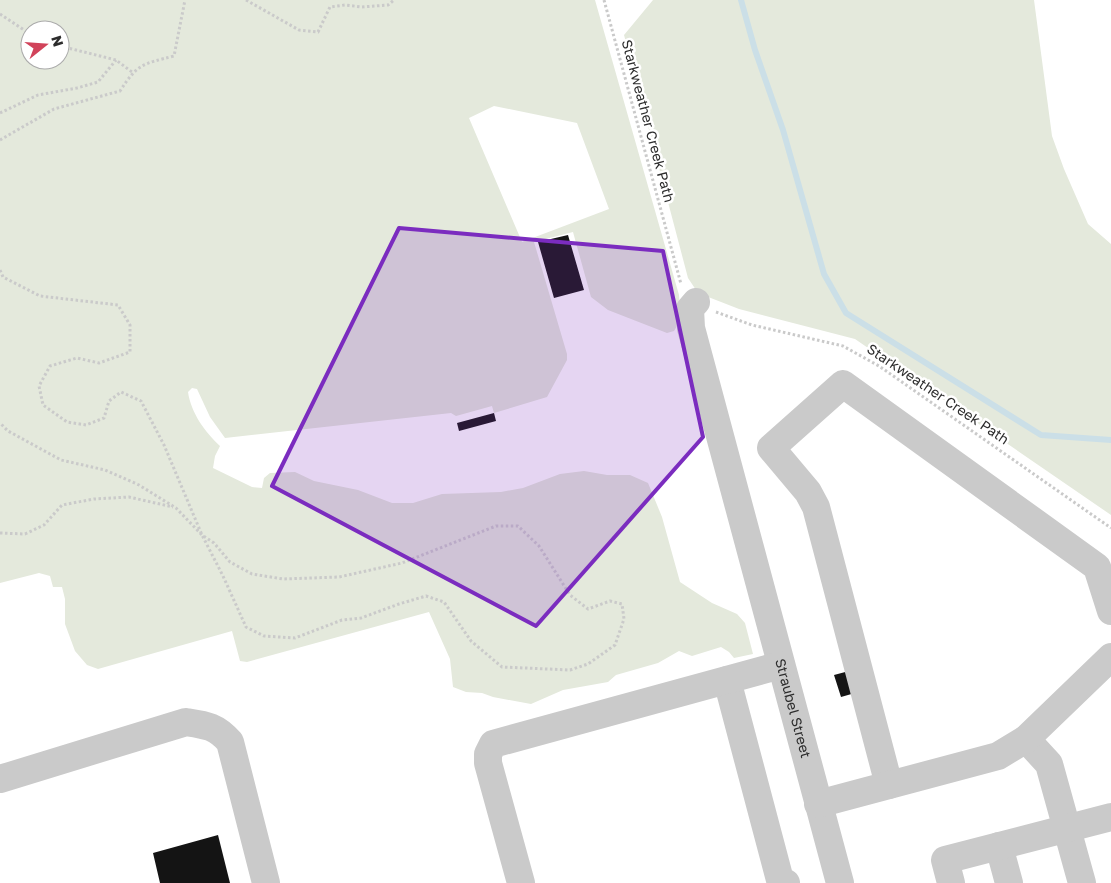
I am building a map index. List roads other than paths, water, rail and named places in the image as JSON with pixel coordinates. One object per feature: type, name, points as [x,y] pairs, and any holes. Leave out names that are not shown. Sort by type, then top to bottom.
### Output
[{"type":"street","name":"Straubel Street","points":[[696,302],[690,309],[691,328],[818,804],[835,882]]},
{"type":"street","points":[[889,785],[816,507],[808,492],[771,448],[843,384],[1097,567],[1111,611]]},
{"type":"street","points":[[818,804],[998,756],[1026,739],[1111,657]]},
{"type":"street","points":[[521,883],[488,764],[488,754],[493,744],[781,665]]},
{"type":"street","points":[[727,680],[781,882]]},
{"type":"street","points":[[0,779],[186,722],[220,731],[230,742],[266,883]]},
{"type":"street","points":[[1026,739],[1049,764],[1082,883]]},
{"type":"street","points":[[951,883],[945,860],[1111,817]]},
{"type":"street","points":[[999,846],[1009,883]]},
{"type":"waterway","points":[[741,0],[755,50],[783,130],[824,274],[846,313],[1041,435],[1111,440]]}]
